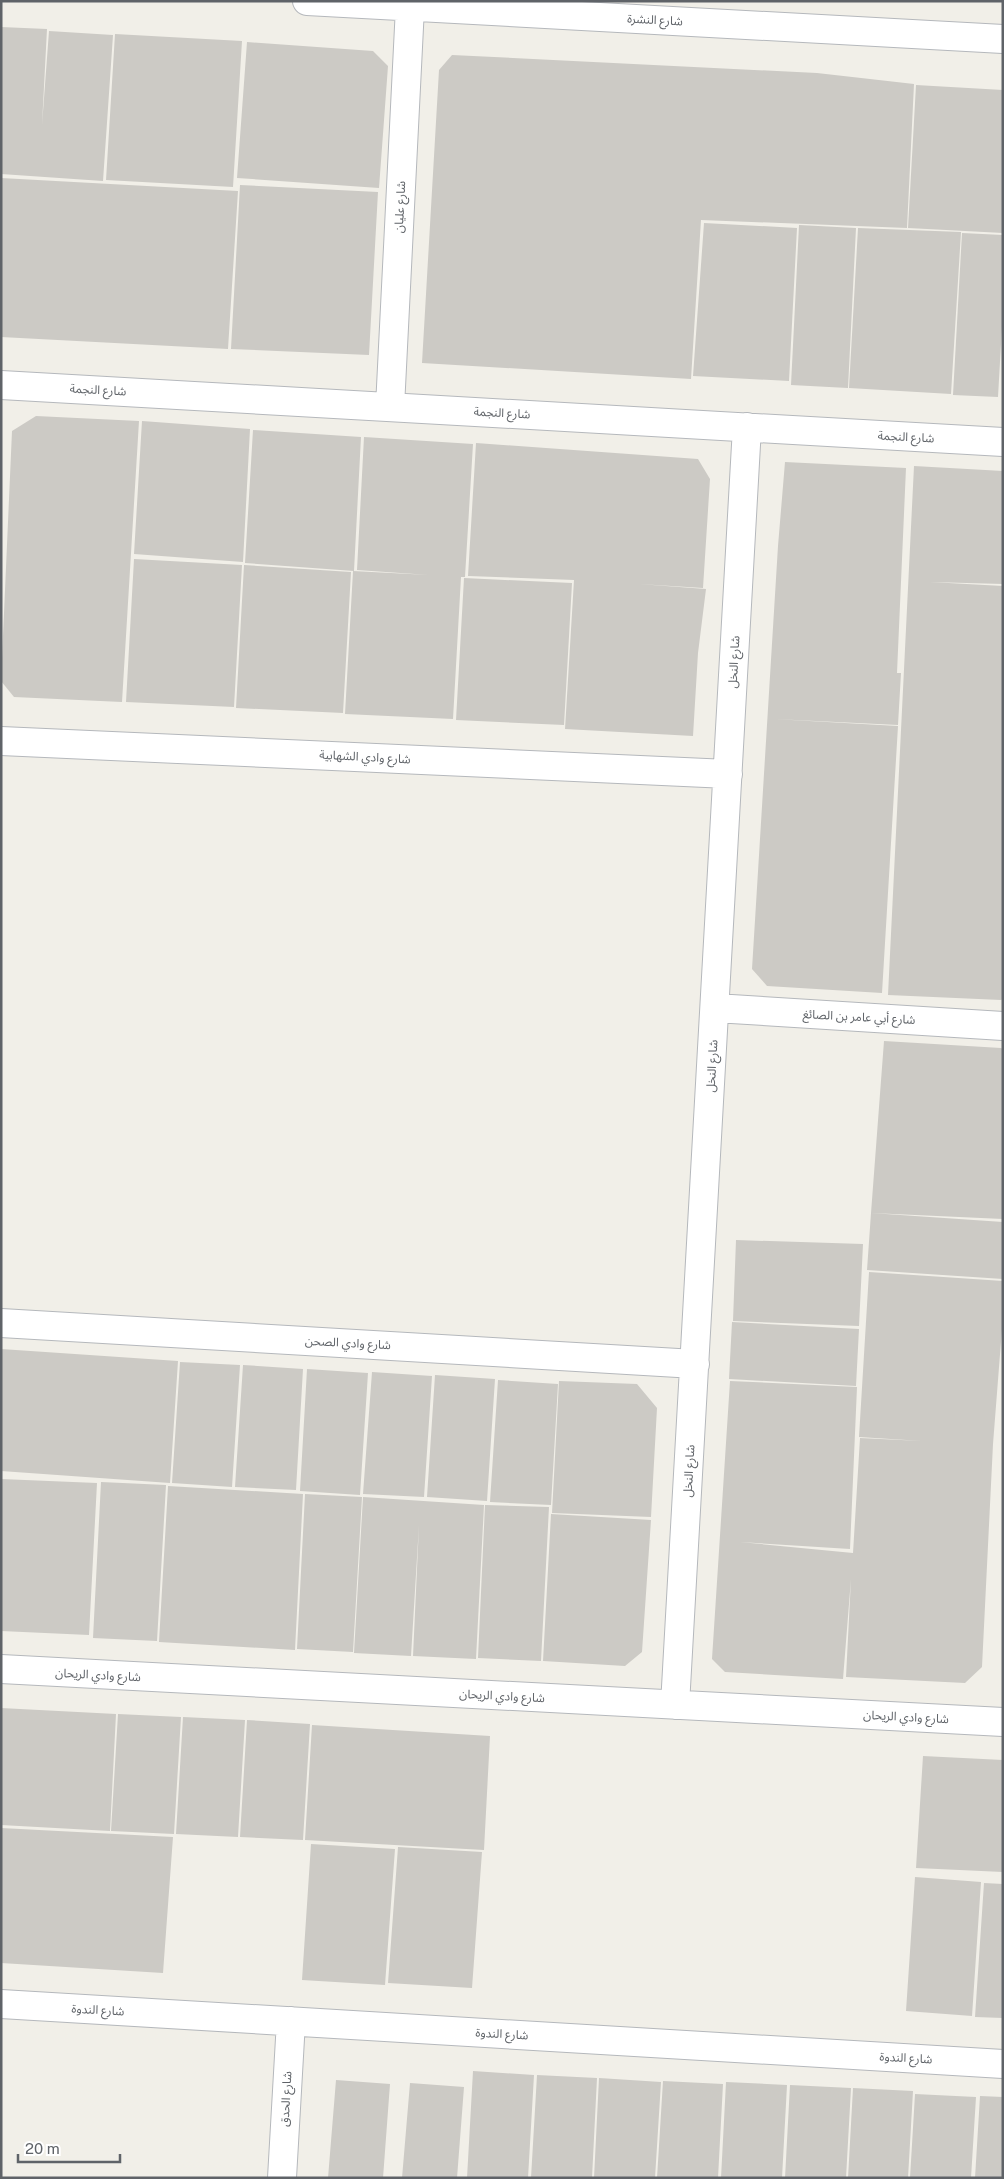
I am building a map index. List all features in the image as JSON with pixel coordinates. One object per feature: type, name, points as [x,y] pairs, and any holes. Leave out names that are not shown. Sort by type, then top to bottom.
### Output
[{"type":"street","name":"شارع النشرة","points":[[307,1],[1003,39]]},
{"type":"street","name":"شارع عليان","points":[[390,407],[410,7]]},
{"type":"street","name":"شارع النجمة","points":[[1,385],[1003,442]]},
{"type":"street","name":"شارع النخل","points":[[676,1705],[747,427]]},
{"type":"street","name":"شارع وادي الشهابية","points":[[1,740],[728,774]]},
{"type":"street","name":"شارع أبي عامر بن الصائغ","points":[[715,1008],[1003,1026]]},
{"type":"street","name":"شارع وادي الصحن","points":[[1,1323],[695,1364]]},
{"type":"street","name":"شارع وادي الريحان","points":[[1,1669],[1003,1722]]},
{"type":"street","name":"شارع الندوة","points":[[1,2004],[1003,2064]]},
{"type":"street","name":"شارع الحدق","points":[[282,2178],[291,2021]]},
{"type":"building","points":[[1,27],[47,29],[42,125],[49,31],[113,35],[103,181],[1,174]]},
{"type":"building","points":[[115,34],[242,41],[233,187],[106,180]]},
{"type":"building","points":[[247,42],[373,51],[388,66],[379,188],[237,178]]},
{"type":"building","points":[[452,55],[817,73],[914,84],[907,228],[701,220],[691,379],[422,363],[439,70]]},
{"type":"building","points":[[916,85],[1003,90],[1003,233],[908,228]]},
{"type":"building","points":[[1,178],[238,191],[228,349],[1,337]]},
{"type":"building","points":[[240,185],[378,192],[369,355],[231,349]]},
{"type":"building","points":[[704,223],[797,228],[789,381],[693,376]]},
{"type":"building","points":[[799,225],[856,228],[848,388],[791,385]]},
{"type":"building","points":[[858,228],[961,232],[951,394],[849,388]]},
{"type":"building","points":[[962,233],[1003,235],[1003,309],[998,397],[953,395]]},
{"type":"building","points":[[36,416],[139,421],[122,702],[14,697],[1,681],[12,431]]},
{"type":"building","points":[[142,421],[250,429],[243,562],[134,554]]},
{"type":"building","points":[[253,430],[361,437],[354,571],[245,563]]},
{"type":"building","points":[[364,437],[473,444],[465,577],[461,577],[453,719],[345,714],[353,571],[429,575],[357,570]]},
{"type":"building","points":[[476,443],[698,459],[710,479],[703,588],[639,584],[706,589],[698,653],[693,736],[565,729],[574,580],[468,576]]},
{"type":"building","points":[[785,462],[906,468],[897,673],[901,673],[898,725],[774,719],[898,726],[882,993],[767,986],[752,969],[778,546]]},
{"type":"building","points":[[914,466],[1003,471],[1003,584],[930,582],[1003,586],[1003,999],[1001,1000],[888,995]]},
{"type":"building","points":[[134,559],[242,565],[234,707],[126,702]]},
{"type":"building","points":[[244,565],[351,572],[343,713],[236,708]]},
{"type":"building","points":[[464,578],[572,583],[564,725],[456,720]]},
{"type":"building","points":[[884,1041],[1003,1049],[1003,1219],[871,1213]]},
{"type":"building","points":[[871,1213],[1003,1222],[1003,1279],[867,1270]]},
{"type":"building","points":[[736,1240],[863,1244],[859,1326],[733,1321]]},
{"type":"building","points":[[869,1272],[1003,1281],[1003,1316],[993,1444],[982,1667],[965,1683],[846,1677],[851,1579],[843,1679],[725,1672],[712,1659],[730,1381],[857,1387],[850,1549],[740,1542],[853,1553],[860,1438],[922,1441],[859,1437]]},
{"type":"building","points":[[732,1322],[859,1329],[856,1386],[729,1379]]},
{"type":"building","points":[[1,1349],[178,1361],[170,1483],[1,1471]]},
{"type":"building","points":[[180,1362],[240,1365],[232,1487],[172,1483]]},
{"type":"building","points":[[243,1365],[303,1369],[296,1490],[235,1487]]},
{"type":"building","points":[[307,1369],[368,1373],[360,1495],[300,1491]]},
{"type":"building","points":[[372,1372],[432,1376],[424,1497],[363,1494]]},
{"type":"building","points":[[435,1375],[495,1379],[487,1501],[427,1497]]},
{"type":"building","points":[[498,1380],[558,1384],[551,1505],[490,1502]]},
{"type":"building","points":[[559,1381],[637,1384],[657,1408],[651,1517],[552,1513]]},
{"type":"building","points":[[1,1479],[97,1483],[89,1635],[1,1631]]},
{"type":"building","points":[[101,1482],[166,1485],[157,1641],[93,1638]]},
{"type":"building","points":[[168,1486],[303,1494],[295,1650],[159,1642]]},
{"type":"building","points":[[305,1494],[362,1497],[353,1652],[297,1649]]},
{"type":"building","points":[[363,1497],[484,1505],[476,1659],[413,1656],[419,1525],[411,1656],[354,1653]]},
{"type":"building","points":[[485,1505],[549,1507],[541,1661],[478,1658]]},
{"type":"building","points":[[551,1514],[651,1520],[642,1652],[625,1666],[543,1661]]},
{"type":"building","points":[[1,1708],[116,1714],[110,1831],[1,1825]]},
{"type":"building","points":[[118,1714],[181,1717],[174,1834],[111,1831]]},
{"type":"building","points":[[183,1717],[245,1720],[238,1837],[176,1834]]},
{"type":"building","points":[[247,1720],[310,1724],[303,1840],[240,1837]]},
{"type":"building","points":[[312,1725],[490,1736],[484,1850],[305,1840]]},
{"type":"building","points":[[923,1756],[1003,1760],[1003,1872],[916,1868]]},
{"type":"building","points":[[1,1828],[173,1837],[163,1973],[1,1963]]},
{"type":"building","points":[[311,1844],[395,1849],[385,1985],[302,1980]]},
{"type":"building","points":[[398,1847],[482,1852],[472,1988],[388,1983]]},
{"type":"building","points":[[915,1877],[981,1882],[972,2016],[906,2011]]},
{"type":"building","points":[[984,1883],[1003,1884],[1003,2018],[975,2017]]},
{"type":"building","points":[[473,2071],[534,2075],[528,2178],[467,2178]]},
{"type":"building","points":[[537,2075],[597,2078],[592,2178],[531,2178]]},
{"type":"building","points":[[599,2078],[661,2082],[655,2178],[594,2178]]},
{"type":"building","points":[[336,2080],[390,2084],[383,2178],[328,2178]]},
{"type":"building","points":[[663,2081],[723,2084],[718,2178],[657,2178]]},
{"type":"building","points":[[726,2082],[787,2085],[782,2178],[721,2178]]},
{"type":"building","points":[[410,2083],[464,2087],[457,2178],[402,2178]]},
{"type":"building","points":[[790,2085],[851,2088],[846,2178],[785,2178]]},
{"type":"building","points":[[853,2088],[913,2091],[908,2178],[848,2178]]},
{"type":"building","points":[[915,2094],[976,2097],[971,2178],[910,2178]]},
{"type":"building","points":[[980,2096],[1003,2097],[1003,2178],[975,2178]]}]
